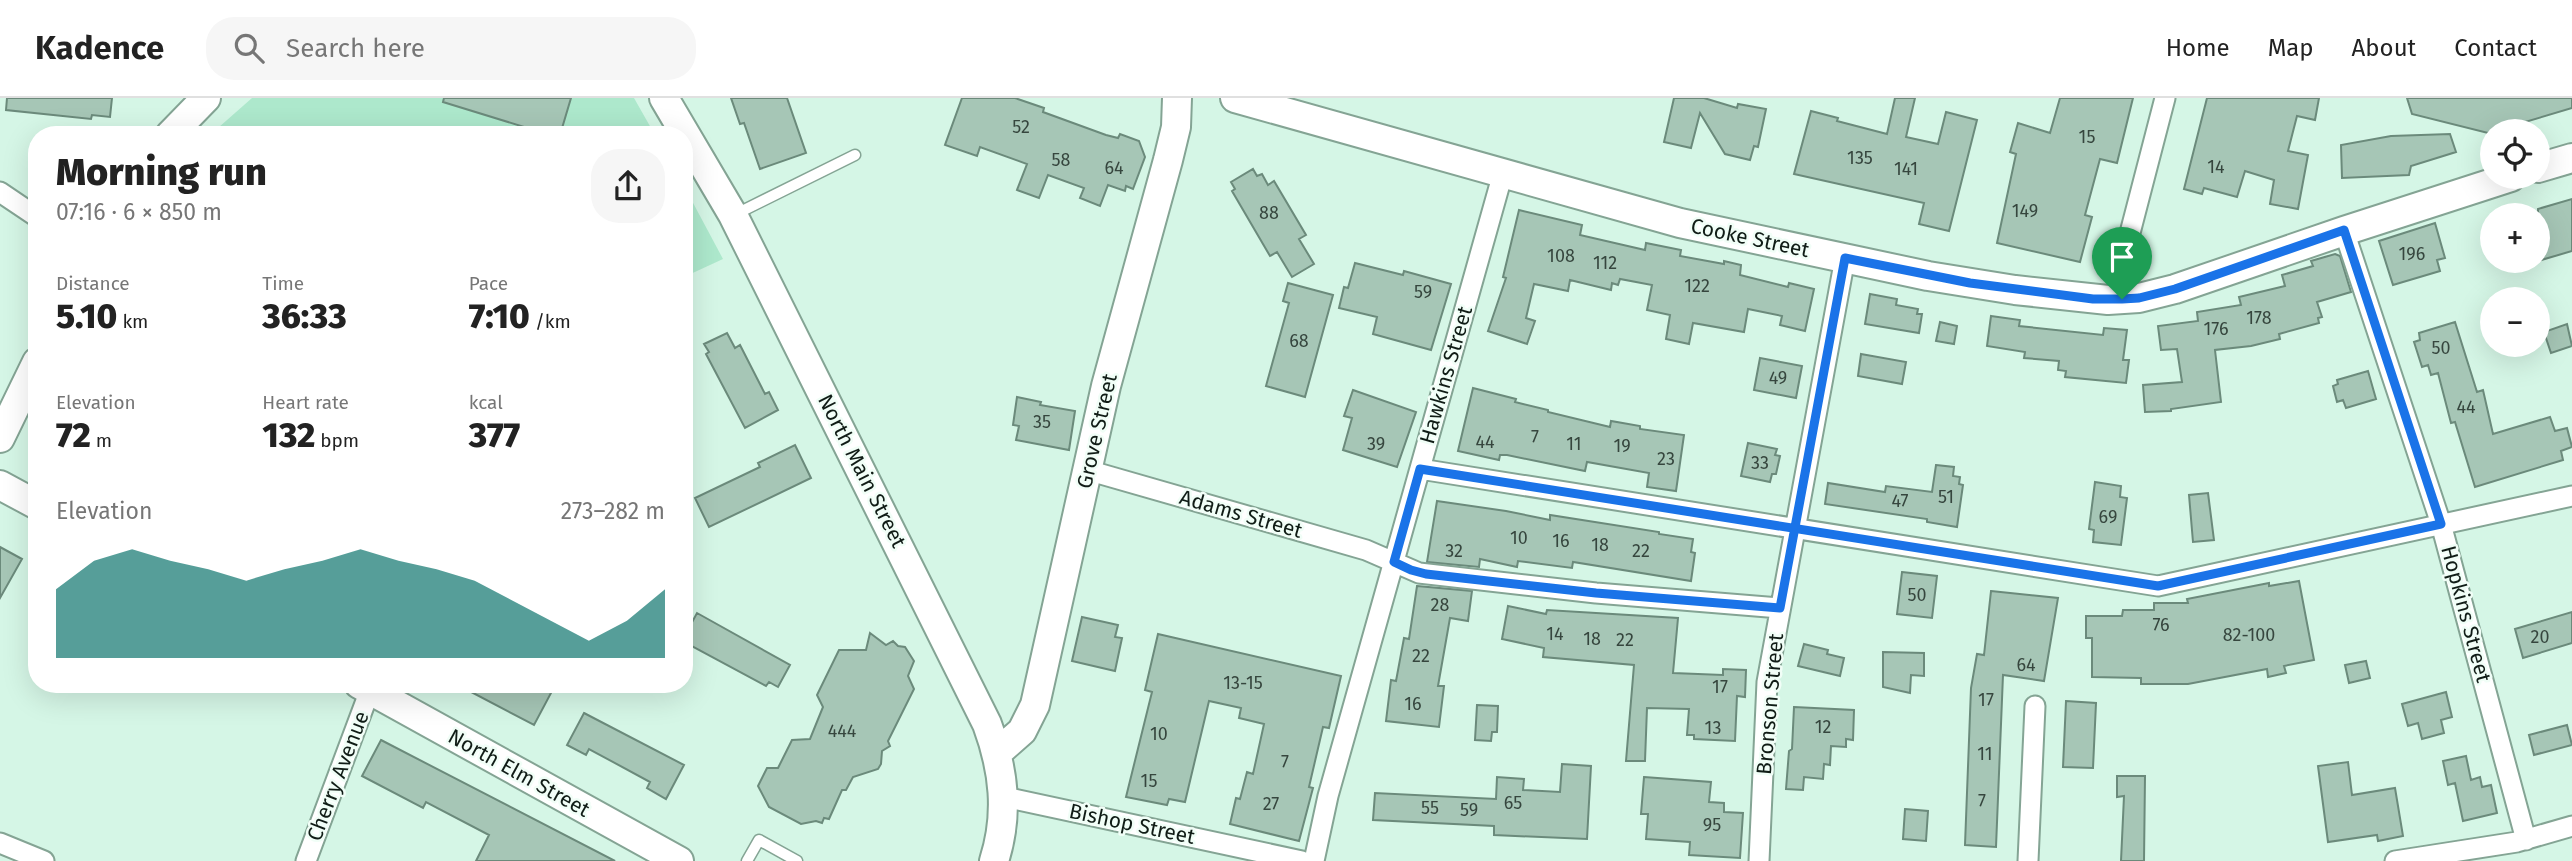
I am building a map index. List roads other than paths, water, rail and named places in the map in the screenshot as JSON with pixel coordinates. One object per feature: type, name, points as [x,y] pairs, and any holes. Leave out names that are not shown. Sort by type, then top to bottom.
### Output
[{"type":"main road","points":[[179,126],[206,98]]},
{"type":"main road","name":"North Main Street","points":[[664,98],[681,126]]},
{"type":"main road","name":"Grove Street","points":[[997,753],[1022,731],[1032,713],[1106,386],[1168,160],[1175,127],[1177,98]]},
{"type":"main road","name":"Cooke Street","points":[[1235,98],[1680,223],[1970,283],[2093,299],[2139,298],[2175,289],[2344,230],[2480,187]]},
{"type":"main road","name":"North Main Street","points":[[693,147],[733,215],[980,706],[997,753],[1004,797],[1003,822],[993,861]]},
{"type":"main road","points":[[2550,165],[2572,158]]},
{"type":"main road","points":[[0,438],[28,380]]},
{"type":"main road","points":[[0,485],[28,500]]},
{"type":"main road","name":"North Elm Street","points":[[376,693],[679,861]]},
{"type":"street","points":[[2122,299],[2120,279],[2123,260],[2165,98]]},
{"type":"street","name":"Hawkins Street","points":[[1314,861],[1328,796],[1503,173]]},
{"type":"street","points":[[0,192],[28,211]]},
{"type":"street","name":"Hopkins Street","points":[[2344,230],[2441,524],[2526,840]]},
{"type":"street","name":"Bronson Street","points":[[1759,861],[1766,696],[1794,528],[1845,258]]},
{"type":"street","points":[[1420,469],[2158,586],[2572,496]]},
{"type":"street","name":"Adams Street","points":[[1087,470],[1366,550],[1419,573],[1596,593],[1780,608]]},
{"type":"street","name":"Cherry Avenue","points":[[306,861],[363,693]]},
{"type":"street","points":[[2028,861],[2035,706]]},
{"type":"street","name":"Bishop Street","points":[[1004,797],[1301,861]]},
{"type":"street","points":[[2396,861],[2424,859],[2526,840],[2572,826]]},
{"type":"street","points":[[0,844],[44,861]]},
{"type":"lane","points":[[733,215],[855,155]]},
{"type":"lane","points":[[747,861],[759,840],[797,861]]}]
